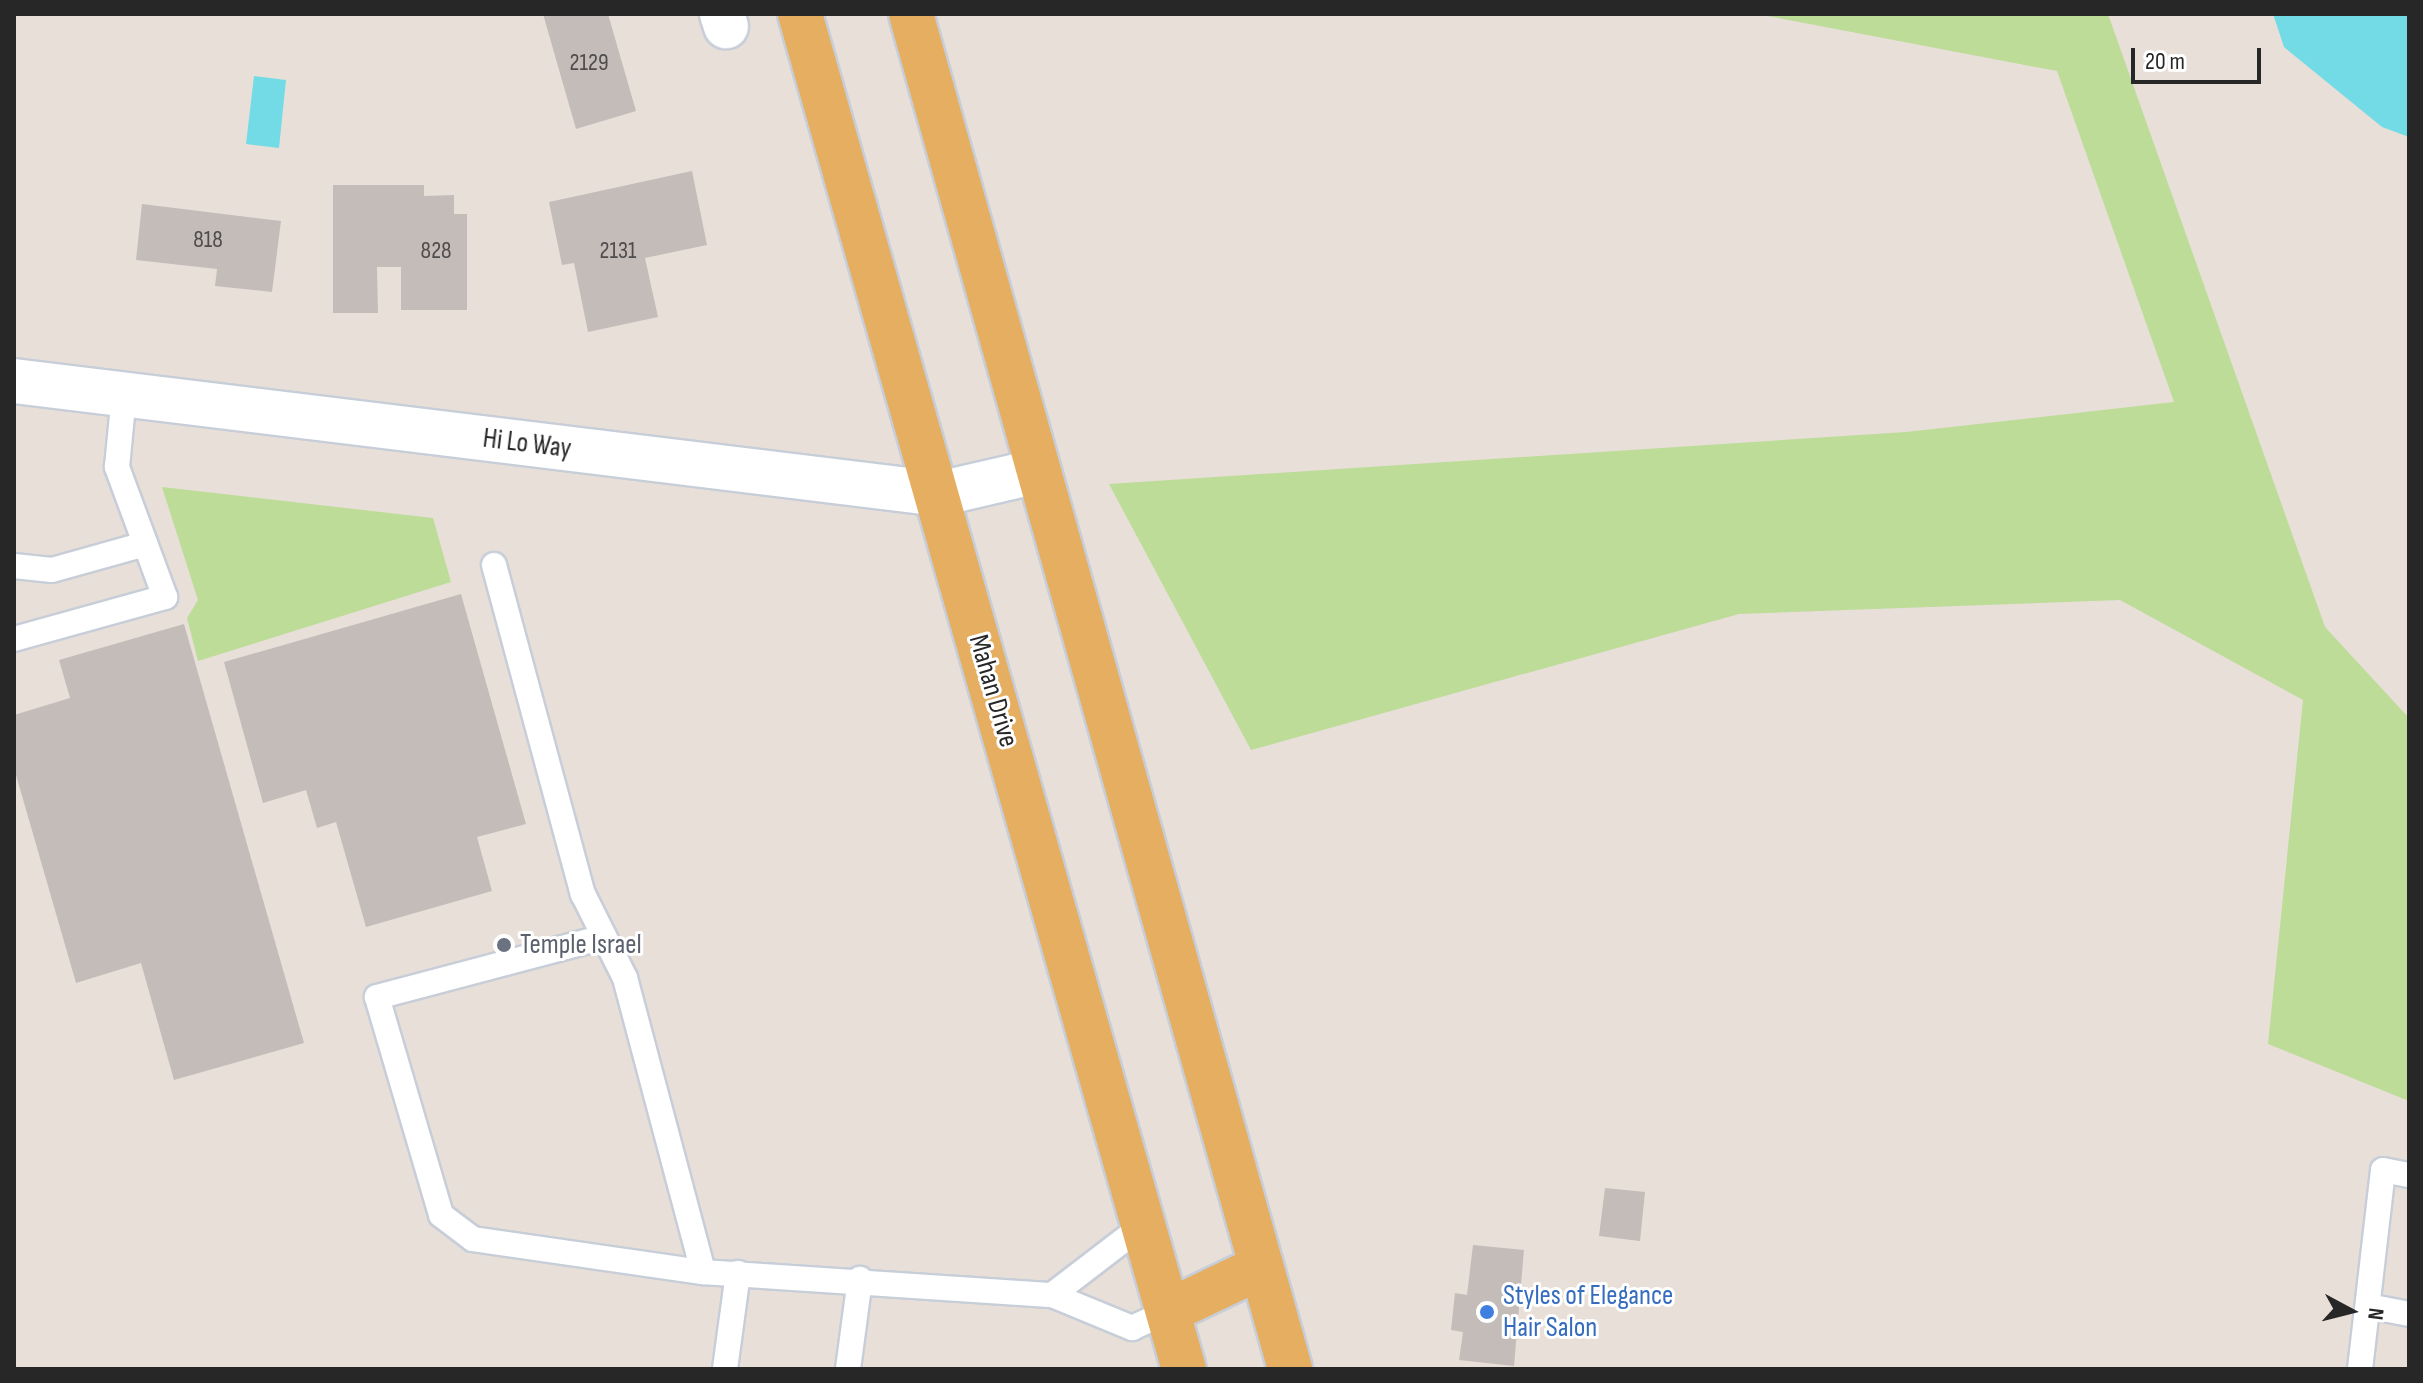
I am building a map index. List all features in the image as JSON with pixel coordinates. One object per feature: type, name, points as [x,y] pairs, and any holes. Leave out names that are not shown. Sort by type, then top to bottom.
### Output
[{"type":"main road","name":"Mahan Drive","points":[[800,14],[939,494],[1184,1369]]},
{"type":"main road","points":[[911,14],[1290,1369]]},
{"type":"main road","points":[[1169,1311],[1261,1267]]},
{"type":"street","name":"Hi Lo Way","points":[[14,381],[939,494],[1038,471]]},
{"type":"lane","points":[[14,639],[165,597],[117,467],[124,394]]},
{"type":"lane","points":[[14,566],[52,570],[145,544]]},
{"type":"lane","points":[[494,565],[583,894],[625,978],[703,1272]]},
{"type":"lane","points":[[604,937],[377,997],[441,1215],[473,1239],[703,1272],[860,1279],[1052,1295],[1132,1328],[1169,1311]]},
{"type":"lane","points":[[2360,1369],[2383,1170],[2409,1175]]},
{"type":"lane","points":[[1052,1295],[1142,1226]]},
{"type":"lane","points":[[725,1369],[738,1273]]},
{"type":"lane","points":[[848,1369],[860,1279]]},
{"type":"lane","points":[[2368,1306],[2409,1314]]},
{"type":"green space","points":[[1757,14],[2108,14],[2325,627],[2409,718],[2409,1101],[2268,1044],[2303,700],[2120,600],[1739,614],[1251,750],[1109,484],[1906,432],[2174,402],[2057,71]]},
{"type":"green space","points":[[162,487],[433,518],[451,582],[198,661],[187,618],[198,600]]},
{"type":"water","points":[[2273,14],[2409,14],[2409,137],[2382,127],[2284,47]]},
{"type":"water","points":[[254,76],[286,80],[279,148],[246,144]]},
{"type":"building","points":[[543,14],[608,14],[636,111],[576,129]]},
{"type":"building","points":[[692,171],[707,245],[645,258],[658,317],[588,332],[574,263],[562,265],[549,202]]},
{"type":"building","points":[[333,185],[424,185],[424,196],[454,195],[454,214],[467,214],[467,310],[401,310],[401,267],[377,267],[378,313],[333,313]]},
{"type":"building","points":[[142,204],[281,221],[272,292],[215,286],[217,269],[136,260]]},
{"type":"building","points":[[461,594],[526,824],[477,837],[492,891],[366,927],[336,822],[317,828],[306,790],[263,803],[224,662]]},
{"type":"building","points":[[184,624],[304,1043],[174,1080],[141,963],[76,983],[14,768],[14,715],[70,698],[59,660]]},
{"type":"building","points":[[1605,1188],[1645,1192],[1640,1241],[1599,1236]]},
{"type":"building","name":"Styles of Elegance Hair Salon","points":[[1473,1245],[1524,1250],[1514,1366],[1459,1360],[1463,1332],[1451,1330],[1455,1293],[1467,1295]]},
{"type":"place","name":"Temple Israel","points":[[504,945]]},
{"type":"place","name":"Styles of Elegance Hair Salon","points":[[1487,1312]]}]
